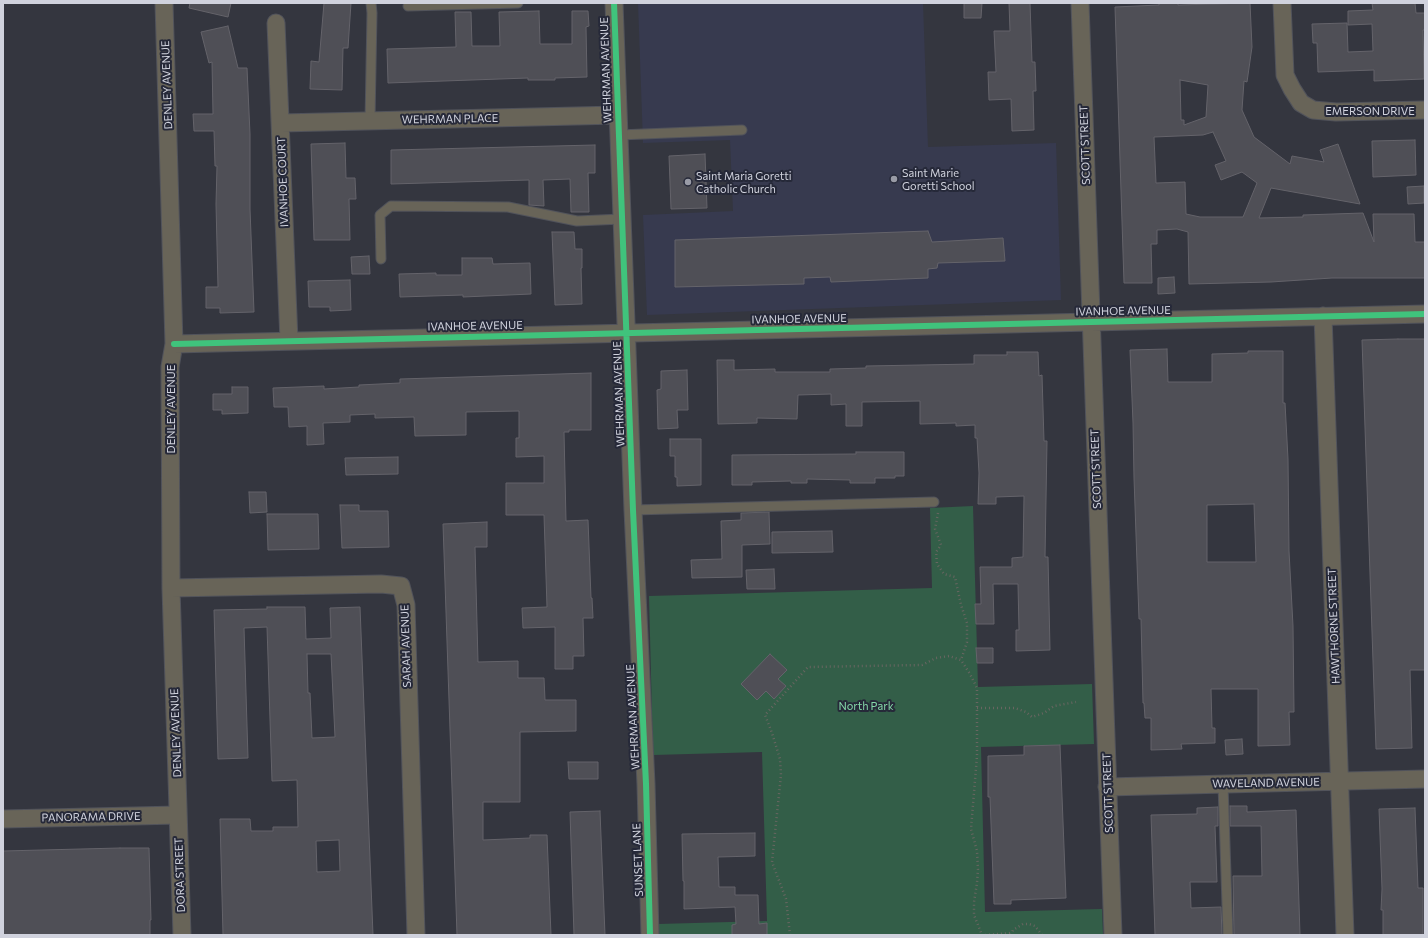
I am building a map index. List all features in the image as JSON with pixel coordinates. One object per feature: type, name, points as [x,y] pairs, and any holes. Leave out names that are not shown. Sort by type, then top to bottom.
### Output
[{"type":"street","name":"DENLEY AVENUE","points":[[164,3],[174,344],[170,367],[172,588],[178,815]]},
{"type":"street","name":"WEHRMAN AVENUE","points":[[614,3],[633,510],[646,784]]},
{"type":"street","name":"SCOTT STREET","points":[[1080,3],[1112,935]]},
{"type":"street","name":"EMERSON DRIVE","points":[[1282,3],[1285,75],[1301,103],[1313,110],[1336,112],[1425,110]]},
{"type":"street","name":"IVANHOE COURT","points":[[276,23],[289,341]]},
{"type":"street","name":"WEHRMAN PLACE","points":[[281,123],[618,115]]},
{"type":"street","name":"IVANHOE AVENUE","points":[[174,344],[1425,314]]},
{"type":"street","name":"HAWTHORNE STREET","points":[[1323,316],[1345,935]]},
{"type":"street","name":"SARAH AVENUE","points":[[172,588],[380,584],[401,586],[406,605],[416,935]]},
{"type":"street","name":"WAVELAND AVENUE","points":[[1107,787],[1425,779]]},
{"type":"street","name":"SUNSET LANE","points":[[646,784],[650,935]]},
{"type":"street","name":"PANORAMA DRIVE","points":[[3,819],[178,815]]},
{"type":"street","name":"DORA STREET","points":[[178,815],[182,935]]},
{"type":"lane","points":[[370,120],[371,3]]},
{"type":"lane","points":[[408,6],[518,3]]},
{"type":"lane","points":[[619,135],[742,130]]},
{"type":"lane","points":[[381,259],[380,215],[391,206],[508,207],[577,221],[622,219]]},
{"type":"lane","points":[[633,510],[934,502]]},
{"type":"lane","points":[[1223,784],[1228,935]]},
{"type":"path","points":[[934,502],[938,512],[935,529],[941,545],[936,552],[937,564],[944,574],[955,577],[961,605],[967,623],[967,642],[961,660]]},
{"type":"path","points":[[790,935],[786,899],[772,862],[781,775],[780,760],[765,715],[808,667],[922,665],[936,658],[949,656],[961,660],[977,688],[977,756],[971,829],[977,851],[978,869],[974,915],[982,935]]},
{"type":"path","points":[[977,708],[1014,708],[1026,712],[1032,717],[1044,713],[1054,706],[1076,702]]},
{"type":"path","points":[[985,935],[1011,934],[1018,926],[1029,924],[1035,926],[1042,935]]},
{"type":"shaded area","name":"Saint Marie Goretti School","points":[[638,3],[923,3],[928,147],[1056,143],[1061,300],[647,315],[643,215],[733,211],[730,140],[643,143]]},
{"type":"green space","name":"North Park","points":[[973,506],[978,687],[1092,684],[1094,744],[981,747],[985,912],[1102,909],[1103,935],[659,935],[658,924],[767,921],[762,752],[653,755],[649,596],[932,588],[930,508]]},
{"type":"building","points":[[190,3],[231,3],[228,17],[189,8]]},
{"type":"building","points":[[324,3],[351,3],[348,48],[343,48],[342,90],[310,89],[311,61],[319,62]]},
{"type":"building","points":[[964,3],[982,3],[981,18],[964,18]]},
{"type":"building","points":[[1009,3],[1030,3],[1032,62],[1035,62],[1036,91],[1033,91],[1034,130],[1012,131],[1011,99],[989,100],[988,72],[996,72],[994,31],[1010,31]]},
{"type":"building","points":[[1159,3],[1178,3],[1178,5],[1250,3],[1252,47],[1247,82],[1244,81],[1242,110],[1254,137],[1290,164],[1292,156],[1324,162],[1320,150],[1338,144],[1360,204],[1271,188],[1259,218],[1363,213],[1374,242],[1373,214],[1414,214],[1415,242],[1425,242],[1425,278],[1332,278],[1271,282],[1189,284],[1188,232],[1177,229],[1157,230],[1157,244],[1151,244],[1152,283],[1124,283],[1115,7],[1159,5]],"holes":[[[1180,80],[1208,85],[1206,117],[1184,125],[1184,120],[1181,120]],[[1213,132],[1226,161],[1215,165],[1221,180],[1242,172],[1257,183],[1243,217],[1200,217],[1186,214],[1185,182],[1156,183],[1154,137],[1203,135]]]},
{"type":"building","points":[[1372,3],[1415,3],[1416,13],[1425,13],[1425,30],[1423,30],[1424,79],[1374,81],[1374,70],[1318,72],[1317,43],[1313,43],[1312,24],[1347,23],[1348,52],[1373,51],[1372,24],[1348,25],[1348,11],[1373,10]]},
{"type":"building","points":[[539,11],[540,44],[572,44],[572,11],[588,11],[589,26],[586,27],[587,77],[555,78],[555,80],[528,80],[528,78],[388,83],[387,49],[456,47],[455,12],[471,12],[472,46],[500,46],[499,12]]},
{"type":"building","points":[[228,26],[238,68],[247,68],[254,312],[220,313],[220,308],[206,308],[206,287],[218,287],[216,204],[217,166],[215,166],[214,131],[194,131],[193,114],[213,114],[212,62],[209,63],[201,32]]},
{"type":"building","points":[[1415,140],[1416,175],[1373,177],[1372,141]]},
{"type":"building","points":[[345,143],[346,178],[355,178],[356,199],[349,199],[350,240],[314,240],[311,144]]},
{"type":"building","points":[[595,145],[595,173],[588,173],[589,212],[571,212],[570,179],[543,180],[544,206],[529,205],[529,180],[391,184],[391,150]]},
{"type":"building","name":"Saint Maria Goretti Catholic Church","points":[[705,154],[707,208],[671,209],[669,156]]},
{"type":"building","points":[[1424,186],[1424,203],[1408,204],[1407,187]]},
{"type":"building","points":[[928,231],[932,242],[1003,238],[1005,261],[938,263],[937,268],[928,269],[928,278],[831,282],[830,277],[804,278],[804,284],[675,287],[675,240]]},
{"type":"building","points":[[552,232],[574,232],[575,249],[582,249],[582,304],[555,305]]},
{"type":"building","points":[[369,256],[370,274],[352,274],[351,257]]},
{"type":"building","points":[[462,258],[492,258],[493,264],[530,263],[531,294],[463,297],[463,295],[400,297],[399,274],[436,273],[436,275],[462,275]]},
{"type":"building","points":[[1174,277],[1175,293],[1158,294],[1158,278]]},
{"type":"building","points":[[350,280],[351,310],[330,311],[330,307],[309,307],[308,281]]},
{"type":"building","points":[[1425,339],[1425,670],[1410,670],[1412,748],[1376,749],[1362,340]]},
{"type":"building","points":[[1167,349],[1168,382],[1212,382],[1212,354],[1248,353],[1248,351],[1283,351],[1283,403],[1285,403],[1288,459],[1289,551],[1293,626],[1294,712],[1289,712],[1290,745],[1258,746],[1258,689],[1211,689],[1212,728],[1215,728],[1215,743],[1181,744],[1182,749],[1151,750],[1151,718],[1145,718],[1143,703],[1130,350]],"holes":[[[1254,504],[1256,562],[1207,562],[1207,505]]]},
{"type":"building","points":[[1007,352],[1038,352],[1039,376],[1042,375],[1044,441],[1047,441],[1045,557],[1048,557],[1050,650],[1016,651],[1016,630],[1019,630],[1018,584],[993,584],[994,624],[976,624],[975,604],[981,604],[980,567],[1012,567],[1012,558],[1023,557],[1024,496],[996,497],[996,504],[978,504],[979,473],[975,425],[956,426],[956,423],[920,424],[920,401],[862,402],[862,426],[846,426],[846,404],[831,405],[831,394],[798,395],[797,419],[757,418],[757,423],[718,424],[717,360],[734,360],[734,370],[775,369],[775,372],[830,372],[830,369],[866,368],[866,366],[974,364],[974,355],[1007,355]]},
{"type":"building","points":[[687,370],[688,410],[677,410],[678,428],[658,429],[657,390],[661,389],[661,371]]},
{"type":"building","points":[[591,373],[591,430],[569,430],[569,432],[564,432],[566,521],[588,520],[593,618],[583,618],[584,656],[573,656],[573,669],[555,669],[555,627],[523,628],[522,608],[547,607],[544,515],[506,515],[506,483],[544,483],[544,456],[516,457],[516,438],[519,438],[519,411],[466,412],[466,435],[415,436],[414,417],[375,418],[375,414],[350,415],[350,422],[323,423],[324,444],[307,445],[307,426],[289,427],[288,407],[274,407],[273,388],[324,386],[324,389],[359,387],[359,385],[400,383],[400,379]]},
{"type":"building","points":[[232,387],[248,387],[248,413],[222,414],[222,410],[213,410],[213,394],[232,394]]},
{"type":"building","points":[[670,439],[701,439],[701,485],[677,486],[677,477],[675,477],[675,456],[670,456]]},
{"type":"building","points":[[856,452],[904,452],[904,476],[895,476],[895,478],[875,478],[875,483],[850,483],[850,480],[807,479],[807,483],[791,483],[791,481],[752,482],[752,485],[732,485],[732,455],[856,454]]},
{"type":"building","points":[[398,457],[398,474],[346,475],[345,458]]},
{"type":"building","points":[[249,492],[266,492],[267,512],[250,513]]},
{"type":"building","points":[[340,505],[359,505],[359,511],[388,511],[389,547],[342,548]]},
{"type":"building","points":[[769,512],[770,544],[742,545],[742,577],[692,578],[691,560],[722,559],[721,521],[741,520],[741,513]]},
{"type":"building","points":[[267,514],[318,514],[319,549],[268,550]]},
{"type":"building","points":[[487,522],[487,547],[475,547],[478,662],[518,661],[518,678],[544,678],[545,700],[576,700],[576,731],[520,732],[520,802],[483,802],[483,840],[530,838],[530,835],[547,835],[551,935],[457,935],[443,524]]},
{"type":"building","points":[[832,531],[833,552],[772,553],[772,532]]},
{"type":"building","points":[[774,569],[775,589],[747,589],[746,570]]},
{"type":"building","points":[[267,607],[305,607],[306,639],[331,638],[330,608],[360,607],[373,935],[223,935],[220,819],[250,819],[251,831],[273,831],[273,827],[298,827],[297,780],[272,781],[267,627],[244,628],[248,758],[218,759],[214,610],[267,609]],"holes":[[[307,654],[331,654],[335,737],[312,738],[310,693],[308,693]],[[339,840],[340,871],[317,872],[316,841]]]},
{"type":"building","points":[[976,648],[993,648],[993,663],[977,663]]},
{"type":"building","points":[[770,654],[787,670],[778,679],[786,686],[774,699],[766,691],[757,700],[741,684]]},
{"type":"building","points":[[1242,739],[1243,754],[1226,755],[1225,740]]},
{"type":"building","points":[[1060,745],[1066,898],[1011,900],[1011,904],[994,904],[990,797],[988,797],[988,756],[1024,755],[1024,746]]},
{"type":"building","points":[[568,762],[598,762],[598,779],[569,779]]},
{"type":"building","points":[[1230,806],[1247,806],[1247,812],[1296,810],[1300,935],[1234,935],[1233,876],[1262,876],[1261,826],[1230,826]]},
{"type":"building","points":[[1218,807],[1218,826],[1215,826],[1217,882],[1190,882],[1191,908],[1221,907],[1222,935],[1155,935],[1151,815],[1197,814],[1197,808]]},
{"type":"building","points":[[1415,808],[1418,888],[1423,888],[1423,935],[1383,935],[1383,910],[1381,910],[1382,889],[1379,809]]},
{"type":"building","points":[[600,811],[605,935],[574,935],[570,812]]},
{"type":"building","points":[[755,833],[755,856],[718,857],[719,887],[735,887],[735,895],[758,895],[759,924],[767,923],[767,935],[732,935],[732,925],[736,924],[735,907],[684,909],[682,834]]},
{"type":"building","points":[[149,848],[150,935],[3,935],[3,851]]},
{"type":"cycle path","points":[[614,3],[633,510],[646,784],[650,935]]},
{"type":"cycle path","points":[[174,344],[1425,314]]},
{"type":"place","name":"Saint Marie Goretti School","points":[[894,179]]},
{"type":"place","name":"Saint Maria Goretti Catholic Church","points":[[688,182]]}]
